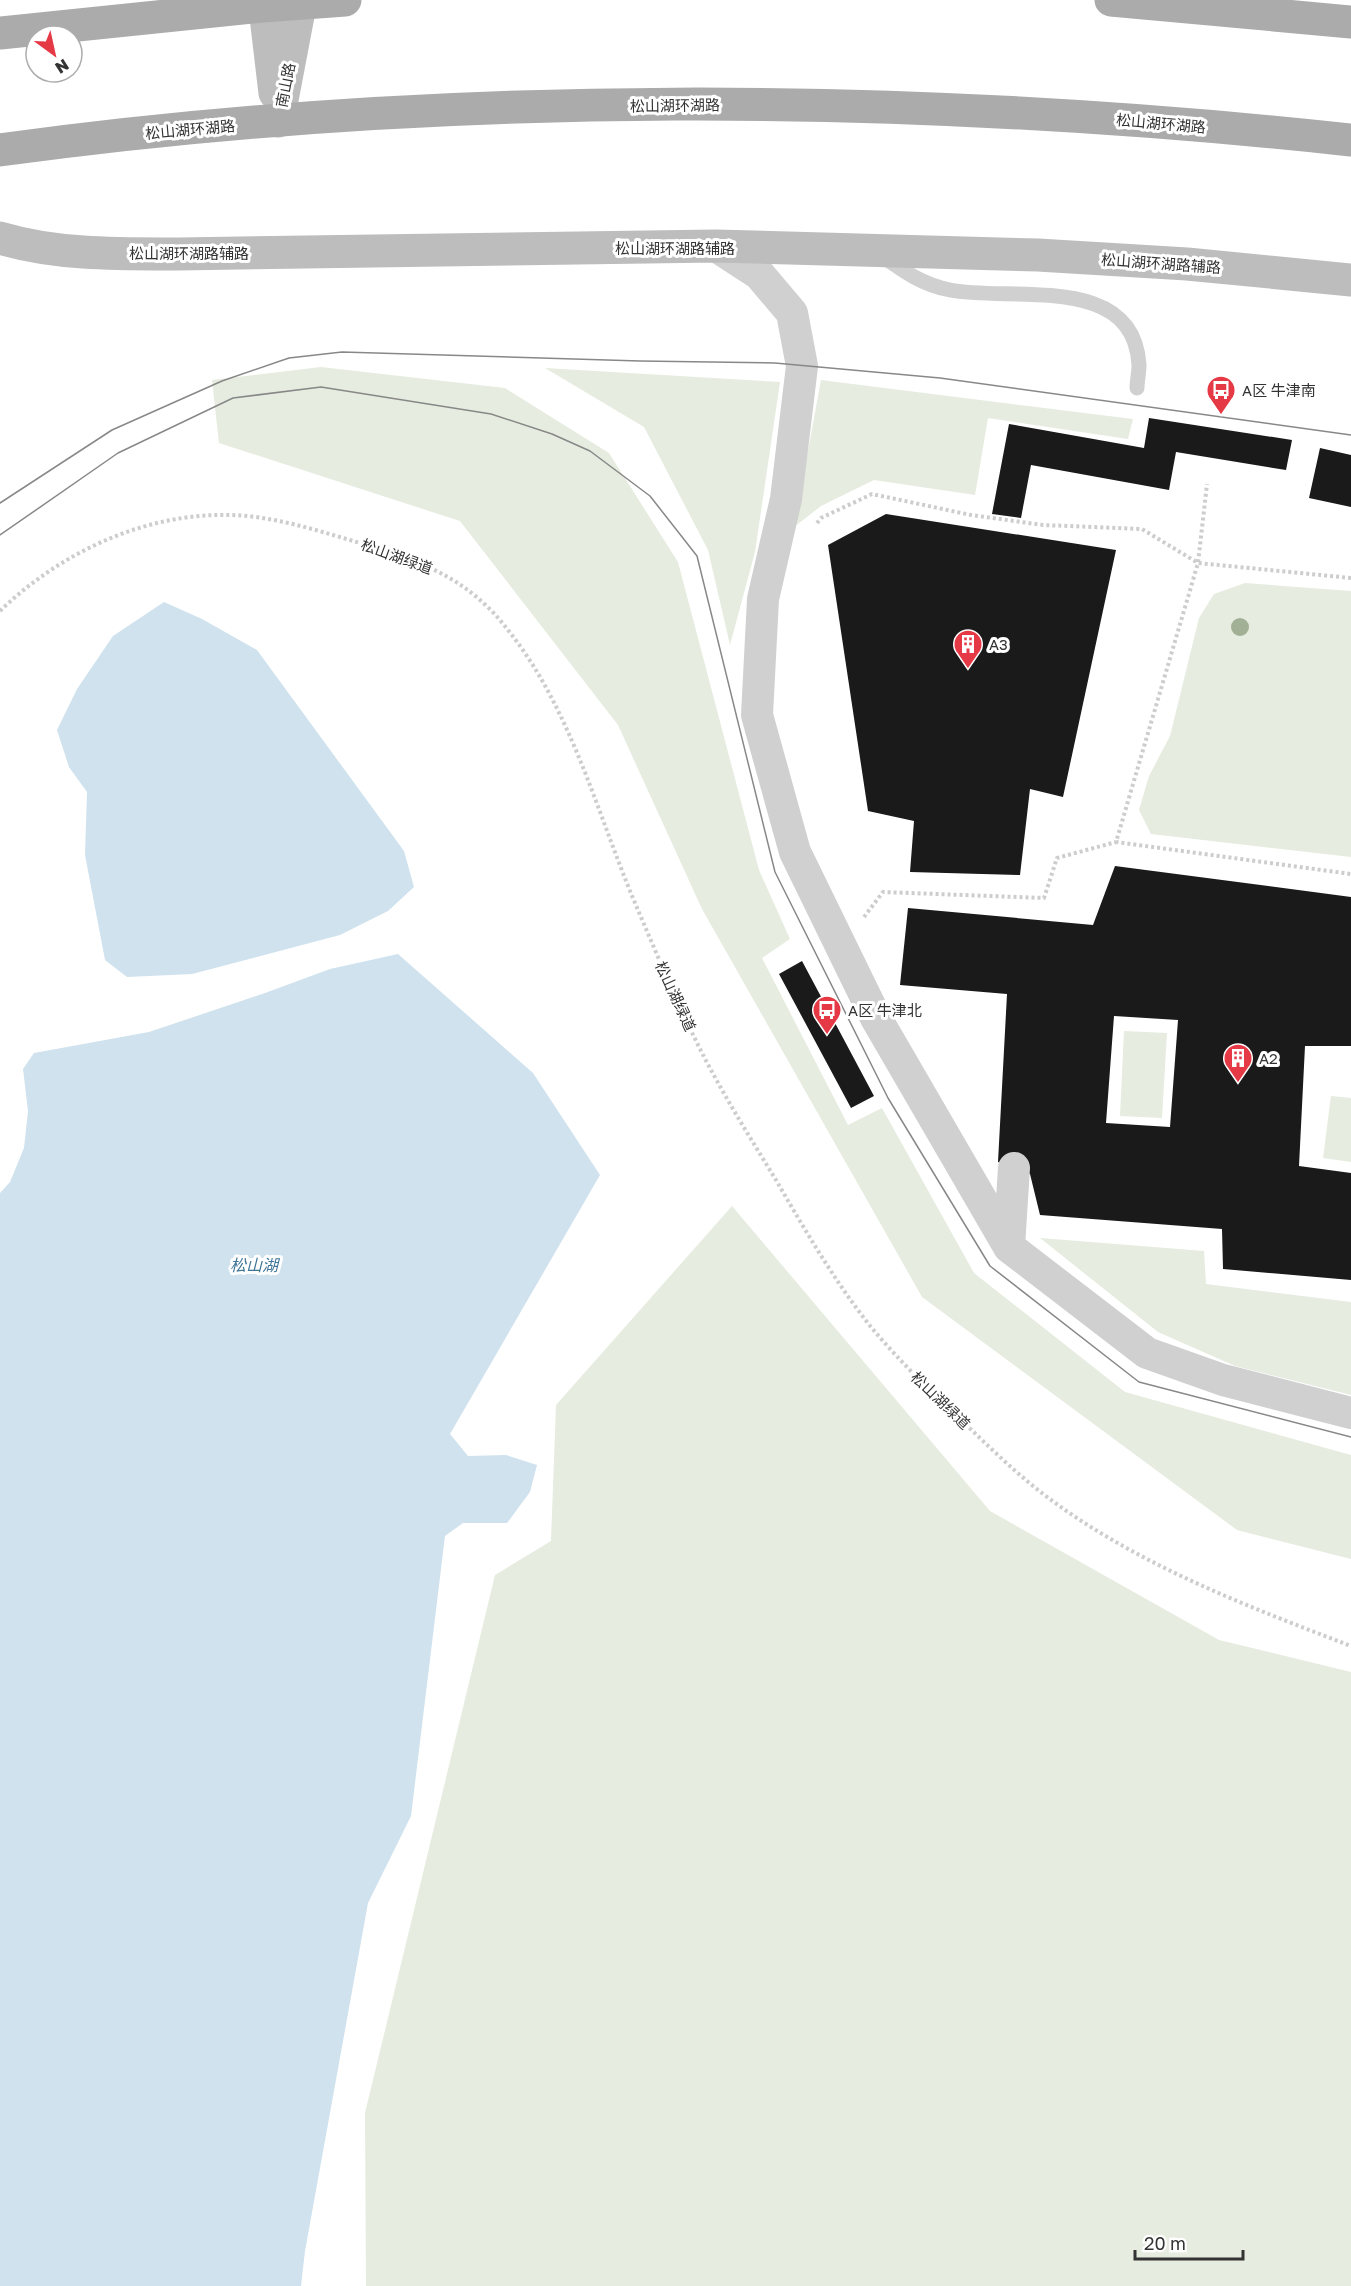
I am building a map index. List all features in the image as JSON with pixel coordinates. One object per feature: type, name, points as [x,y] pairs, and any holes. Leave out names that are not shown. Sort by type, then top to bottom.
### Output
[{"type":"main road","points":[[97,22],[143,6],[153,0]]},
{"type":"main road","points":[[0,33],[264,3],[345,0]]},
{"type":"main road","points":[[1111,0],[1351,22]]},
{"type":"main road","name":"南山路","points":[[278,121],[301,2]]},
{"type":"main road","name":"南山路","points":[[264,3],[278,121]]},
{"type":"main road","name":"松山湖环湖路","points":[[0,150],[105,135],[484,108],[767,104],[925,108],[1079,117],[1351,140]]},
{"type":"main road","name":"松山湖环湖路辅路","points":[[0,238],[64,250],[178,254],[716,246],[1038,255],[1187,264],[1351,280]]},
{"type":"street","points":[[716,246],[759,274],[792,313],[802,366],[786,498],[763,599],[757,716],[795,852],[876,1018],[1009,1247],[1147,1353],[1223,1380],[1351,1413]]},
{"type":"street","points":[[1009,1247],[1014,1168]]},
{"type":"lane","points":[[873,250],[926,284],[951,291],[1032,294],[1083,299],[1100,306],[1125,326],[1135,344],[1139,365],[1137,388]]},
{"type":"path","points":[[1116,842],[1197,562],[1207,484]]},
{"type":"path","points":[[814,527],[821,518],[872,494],[970,515],[1043,525],[1142,530],[1197,562],[1351,578]]},
{"type":"path","name":"松山湖绿道","points":[[0,611],[42,576],[95,546],[149,525],[176,518],[208,515],[252,517],[295,524],[410,557],[450,576],[482,602],[505,625],[546,686],[564,721],[642,920],[700,1048],[789,1202],[870,1326],[898,1358],[1011,1467],[1078,1518],[1159,1564],[1205,1586],[1275,1617],[1351,1646]]},
{"type":"path","points":[[841,946],[884,892],[1044,898],[1057,858],[1116,842],[1351,874]]},
{"type":"shaded area","points":[[321,367],[505,388],[609,453],[678,562],[759,870],[790,939],[762,958],[848,1125],[882,1108],[974,1273],[1125,1392],[1351,1455],[1351,1559],[1237,1530],[922,1297],[702,909],[618,725],[460,521],[219,443],[212,380]]},
{"type":"shaded area","points":[[545,368],[780,382],[755,552],[730,645],[708,550],[644,427]]},
{"type":"shaded area","points":[[821,380],[1133,419],[1128,439],[988,418],[975,495],[874,480],[821,506],[794,527]]},
{"type":"shaded area","points":[[1245,583],[1351,591],[1351,857],[1151,834],[1139,810],[1149,776],[1170,736],[1199,618],[1214,594]]},
{"type":"shaded area","points":[[1124,1031],[1167,1033],[1162,1118],[1120,1116]]},
{"type":"shaded area","points":[[1331,1096],[1351,1098],[1351,1162],[1323,1158]]},
{"type":"shaded area","points":[[732,1206],[990,1511],[1219,1640],[1351,1672],[1351,2286],[366,2286],[365,2113],[495,1575],[551,1541],[556,1405]]},
{"type":"shaded area","points":[[1040,1238],[1204,1251],[1206,1284],[1351,1302],[1351,1395],[1235,1366],[1158,1332]]},
{"type":"water","points":[[164,602],[202,619],[257,650],[404,851],[414,887],[388,911],[340,935],[192,974],[127,977],[105,960],[85,855],[87,792],[69,767],[57,730],[77,689],[113,636]]},
{"type":"water","name":"松山湖","points":[[398,954],[533,1073],[600,1175],[450,1434],[468,1456],[506,1455],[537,1465],[530,1492],[507,1523],[463,1523],[445,1536],[411,1816],[368,1903],[305,2251],[301,2286],[0,2286],[0,1193],[10,1182],[24,1148],[28,1111],[23,1069],[34,1053],[149,1032],[330,969]]},
{"type":"building","points":[[1149,418],[1292,440],[1286,470],[1176,452],[1169,490],[1031,465],[1021,518],[992,514],[1009,424],[1144,448]]},
{"type":"building","points":[[1320,448],[1351,455],[1351,507],[1309,498]]},
{"type":"building","name":"A3","points":[[886,514],[1116,550],[1063,797],[1030,789],[1020,875],[910,872],[914,821],[868,811],[828,545]]},
{"type":"building","name":"A2","points":[[1115,866],[1351,897],[1351,1046],[1305,1046],[1299,1166],[1351,1173],[1351,1280],[1223,1269],[1222,1229],[1040,1215],[1030,1174],[998,1162],[1007,994],[900,985],[908,908],[1093,925]],"holes":[[[1114,1016],[1178,1020],[1170,1127],[1106,1123]]]},
{"type":"building","name":"A区 牛津北","points":[[802,961],[874,1096],[851,1108],[779,974]]},
{"type":"tram line","points":[[0,503],[112,430],[222,381],[289,358],[342,352],[775,363],[940,378],[1351,435]]},
{"type":"tram line","points":[[0,535],[118,453],[233,398],[321,387],[491,414],[552,434],[590,451],[650,496],[697,556],[775,872],[888,1098],[990,1266],[1139,1382],[1351,1437]]},
{"type":"place","name":"A区 牛津南","points":[[1221,416]]},
{"type":"place","name":"A3","points":[[968,670]]},
{"type":"place","name":"A区 牛津北","points":[[827,1036]]},
{"type":"place","name":"A2","points":[[1238,1084]]}]
